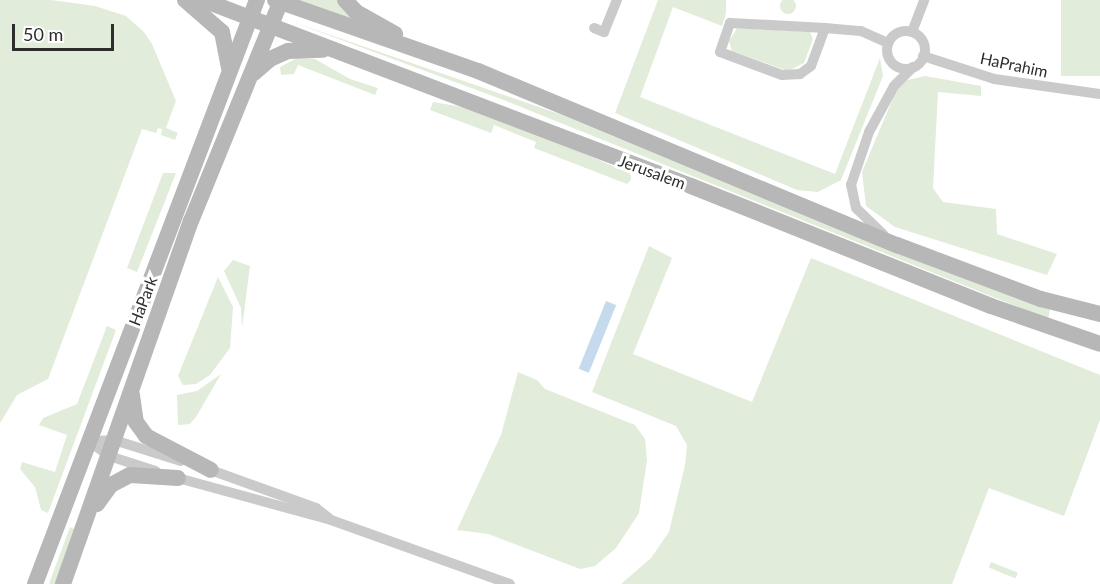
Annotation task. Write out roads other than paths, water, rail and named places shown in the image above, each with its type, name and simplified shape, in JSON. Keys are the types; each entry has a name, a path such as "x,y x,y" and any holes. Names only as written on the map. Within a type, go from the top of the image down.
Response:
{"main road":[{"path":"185,0 222,32 228,49 229,74"},
{"name":"Jerusalem","path":"203,0 691,186 991,306 1100,344"},
{"name":"HaPark","path":"35,584 257,0"},
{"path":"345,0 356,12 428,52"},
{"name":"HaPark","path":"63,584 191,221 271,26 279,1"},
{"name":"Jerusalem","path":"279,1 428,52 897,245 1041,299 1100,314"},
{"path":"249,78 270,59 288,51 331,50"},
{"path":"134,382 133,412 146,436 212,470"},
{"path":"88,517 120,478 130,475 178,478"}],"street":[{"path":"594,28 604,32 617,0"},
{"path":"912,32 924,0"},
{"path":"825,28 811,66 800,74 782,75 720,52 730,23 825,28 861,31 888,43"},
{"path":"897,245 856,208 851,185 869,132 894,86 913,67 923,56 922,40 912,32 896,33 888,43 888,56 894,65 913,67"},
{"name":"HaPrahim","path":"923,56 994,79 1100,94"},
{"path":"89,441 212,470 316,508 332,520"},
{"path":"89,441 111,448 178,478 332,520 510,584"}],"water":[{"path":"606,301 616,305 589,373 579,369"}]}
